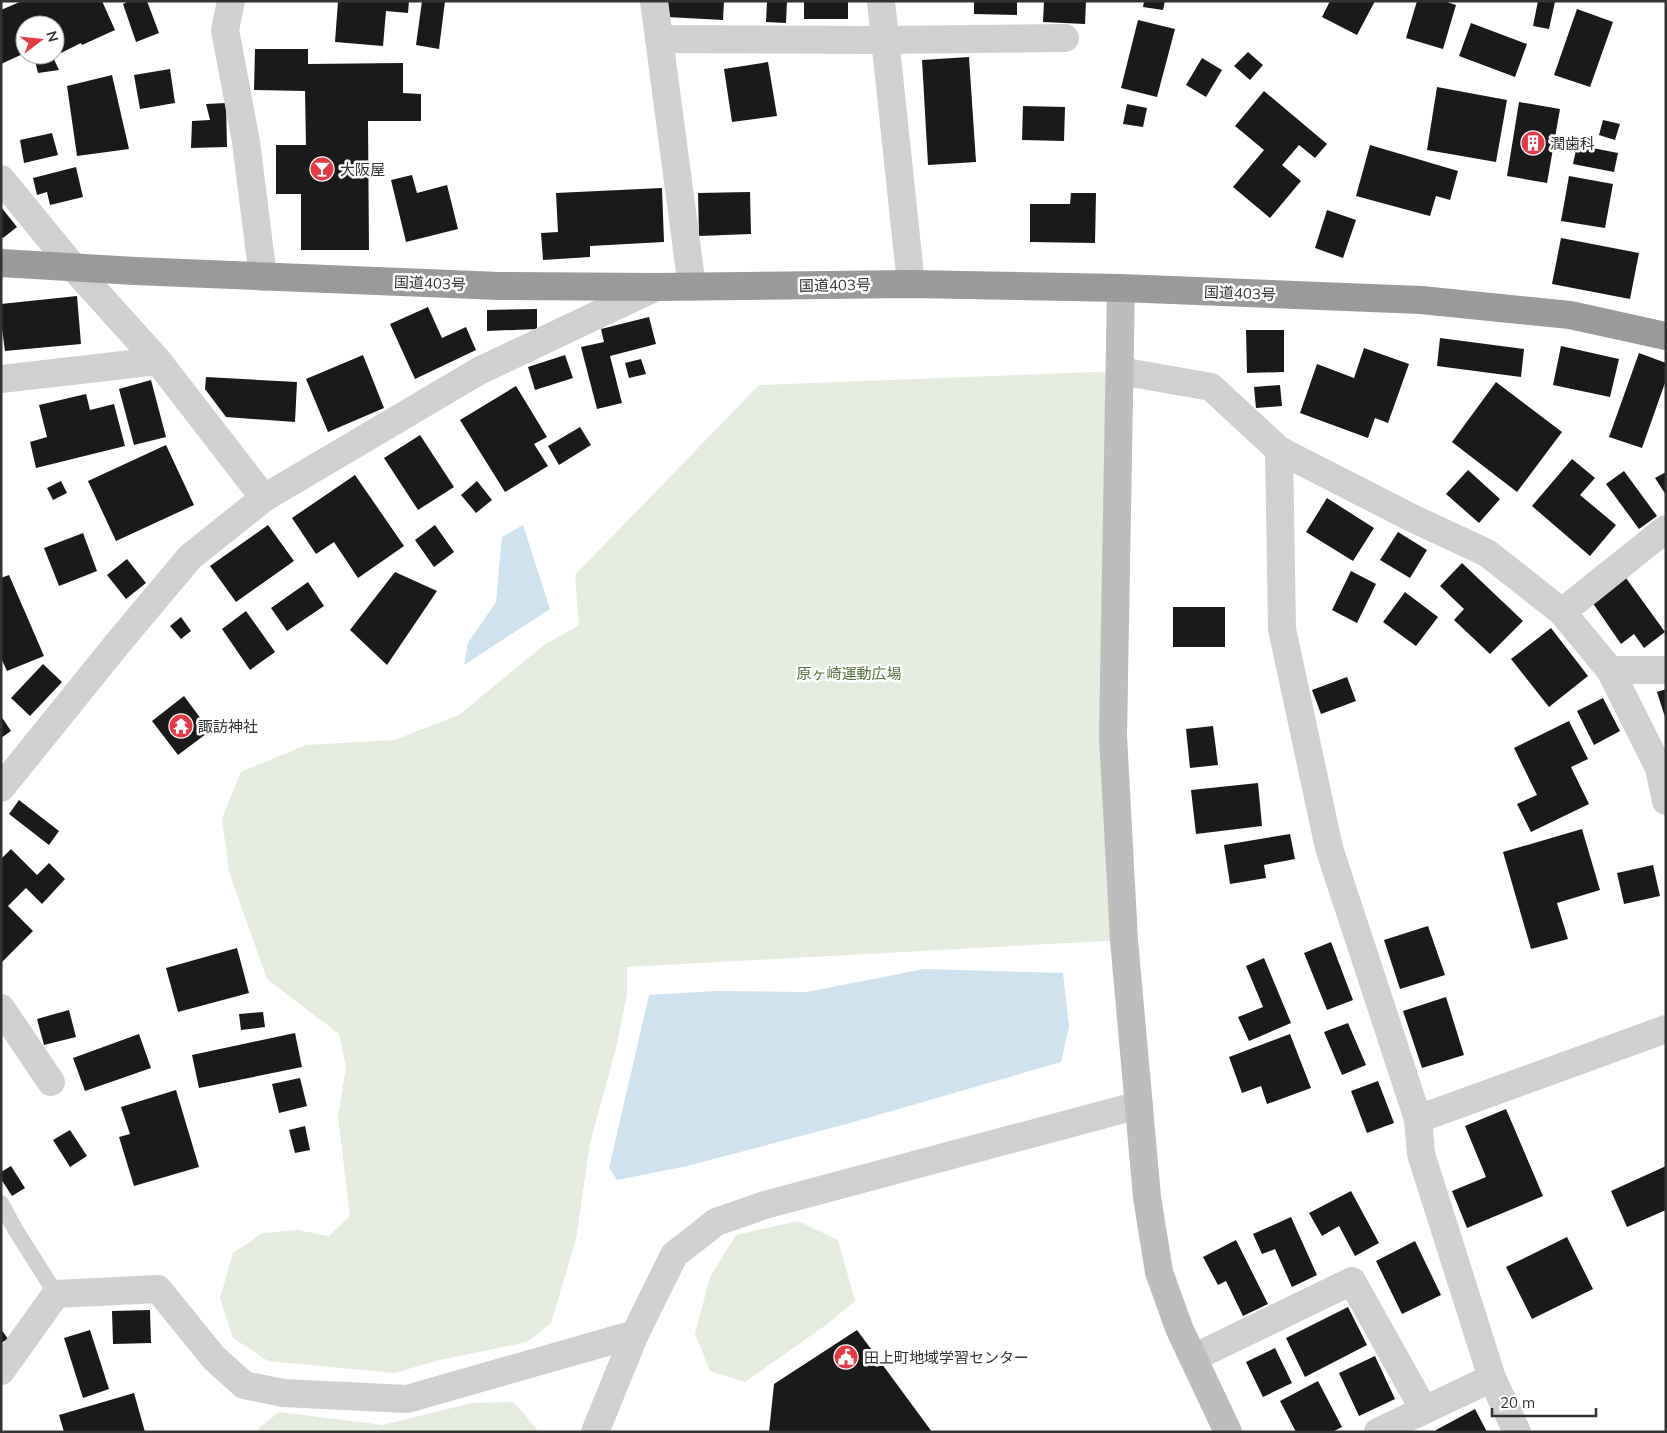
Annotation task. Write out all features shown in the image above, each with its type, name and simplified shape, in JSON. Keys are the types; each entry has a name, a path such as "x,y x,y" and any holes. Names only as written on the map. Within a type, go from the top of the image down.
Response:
{"highway":[{"name":"国道403号","path":"1,263 263,277 499,286 692,287 911,284 1121,288 1421,300 1570,315 1666,336"}],"street":[{"path":"231,1 224,30 246,142 263,277"},
{"path":"654,1 692,287"},
{"path":"881,1 911,284"},
{"path":"659,39 885,40 1065,38"},
{"path":"1,179 74,268 158,361 264,498"},
{"path":"1,788 118,642 190,557 264,498 479,371 656,287"},
{"path":"1121,288 1113,736 1124,940 1147,1198 1159,1272 1179,1328 1228,1432"},
{"path":"1,379 158,361"},
{"path":"1120,371 1211,387 1279,450 1412,518 1486,553 1562,612 1610,670 1659,768 1666,801"},
{"path":"1279,450 1282,629 1329,848 1418,1119 1421,1154 1492,1378 1517,1432"},
{"path":"1562,612 1666,530"},
{"path":"1610,670 1666,670"},
{"path":"1,1008 51,1082"},
{"path":"1418,1119 1666,1029"},
{"path":"595,1432 635,1334 674,1255 716,1222 765,1205 1139,1105"},
{"path":"1193,1358 1352,1281 1424,1410"},
{"path":"1,1371 56,1294 158,1289 214,1358 244,1385 283,1393 408,1400 635,1334"},
{"path":"1378,1432 1492,1378"}],"lane":[{"path":"1,1203 56,1294"}],"green space":[{"name":"原ヶ崎運動広場","path":"1120,371 1124,940 627,967 627,994 616,1048 590,1143 576,1239 551,1323 527,1342 435,1361 395,1373 268,1361 233,1338 220,1298 233,1253 263,1233 297,1230 329,1236 350,1216 338,1117 346,1067 339,1034 267,979 229,872 222,818 241,772 306,745 394,740 459,715 544,645 579,625 575,575 759,385"},
{"path":"798,1221 838,1240 855,1301 826,1325 745,1382 710,1371 695,1334 710,1277 736,1235"},
{"path":"514,1402 539,1432 259,1432 259,1428 279,1412 383,1425 472,1403"}],"water":[{"path":"523,525 550,609 464,665 468,643 496,602 502,537"},
{"path":"924,969 1063,973 1069,1026 1061,1062 850,1123 687,1166 617,1180 609,1168 649,995 716,991 807,992"}],"building":[{"path":"22,1 102,1 115,30 65,51 65,15 15,15 15,58 1,64 1,10"},
{"path":"129,1 147,1 159,33 136,42 123,4"},
{"path":"338,1 409,1 408,13 386,11 383,46 335,42"},
{"path":"422,1 445,1 439,49 416,45"},
{"path":"668,1 724,1 723,20 667,17"},
{"path":"767,1 787,1 786,23 766,22"},
{"path":"804,1 848,1 848,19 804,19"},
{"path":"974,1 1017,1 1017,15 974,14"},
{"path":"1044,1 1086,1 1085,24 1043,22"},
{"path":"1144,1 1165,1 1163,10 1143,7"},
{"path":"1330,1 1375,1 1357,35 1322,17"},
{"path":"1417,1 1444,1 1456,5 1443,49 1406,38"},
{"path":"1538,1 1555,2 1549,29 1533,26"},
{"path":"1577,9 1613,22 1590,87 1554,75"},
{"path":"1138,20 1175,29 1157,97 1121,88"},
{"path":"1471,23 1527,44 1515,77 1459,56"},
{"name":"大阪屋","path":"255,49 308,49 308,64 403,63 403,93 421,94 421,121 368,121 369,250 301,250 301,194 276,194 276,145 306,145 305,91 254,90"},
{"path":"1248,52 1263,65 1250,80 1234,66"},
{"path":"969,57 976,162 928,165 922,60"},
{"path":"1202,58 1222,70 1206,97 1186,85"},
{"path":"768,62 777,116 732,122 724,69"},
{"path":"36,65 57,65 59,70 38,73"},
{"path":"170,69 175,103 140,109 134,75"},
{"path":"112,75 129,149 77,156 67,86"},
{"path":"1437,87 1507,100 1496,162 1427,150"},
{"path":"1264,91 1327,144 1315,158 1299,145 1282,165 1301,181 1270,218 1233,187 1264,150 1235,126"},
{"name":"潤歯科","path":"1519,102 1560,109 1547,183 1507,176"},
{"path":"226,103 227,147 191,148 192,121 210,120 206,104"},
{"path":"1127,104 1147,108 1143,127 1123,124"},
{"path":"1023,106 1065,107 1064,141 1022,140"},
{"path":"1603,120 1620,124 1615,140 1599,135"},
{"path":"52,133 58,155 24,163 20,140"},
{"path":"1370,145 1458,171 1450,200 1436,196 1430,216 1356,196"},
{"path":"1577,145 1618,153 1614,172 1573,164"},
{"path":"76,167 83,197 50,205 47,192 37,195 33,178"},
{"path":"412,175 417,193 447,185 458,229 406,242 391,180"},
{"path":"1569,176 1613,184 1605,228 1561,221"},
{"path":"662,188 664,242 590,246 590,257 543,260 541,233 558,232 556,193"},
{"path":"750,192 751,234 699,236 698,193"},
{"path":"1071,193 1096,193 1095,243 1030,242 1030,204 1070,204"},
{"path":"1,207 17,227 3,238 1,236"},
{"path":"1327,210 1356,220 1343,258 1315,248"},
{"path":"1561,238 1639,253 1630,299 1552,284"},
{"path":"77,296 81,344 5,351 1,304"},
{"path":"428,307 442,338 466,327 476,350 415,379 390,324"},
{"path":"537,309 537,329 487,331 487,310"},
{"path":"649,317 656,344 610,356 622,403 597,409 581,347 604,342 601,329"},
{"path":"1246,330 1284,330 1284,372 1247,373"},
{"path":"1440,338 1524,349 1521,377 1437,366"},
{"path":"1561,346 1619,359 1610,397 1553,385"},
{"path":"1364,348 1409,364 1388,423 1375,418 1368,438 1300,413 1317,364 1354,378"},
{"path":"1639,353 1666,363 1666,380 1642,448 1609,437"},
{"path":"363,355 384,408 328,432 306,379"},
{"path":"565,355 573,378 535,390 528,367"},
{"path":"641,359 646,374 629,378 625,363"},
{"path":"206,377 297,382 295,422 226,417 205,389"},
{"path":"151,380 166,437 134,445 119,389"},
{"path":"1496,382 1562,432 1517,492 1452,442"},
{"path":"1280,385 1282,406 1256,408 1254,387"},
{"path":"516,386 547,437 534,444 548,466 505,492 460,420"},
{"path":"86,394 90,410 114,404 125,446 36,468 30,442 47,437 39,405"},
{"path":"580,427 591,445 559,465 548,446"},
{"path":"420,435 454,487 418,510 384,458"},
{"path":"166,445 194,505 116,541 88,481"},
{"path":"1572,459 1595,478 1580,495 1616,525 1590,556 1532,506"},
{"path":"1468,470 1500,499 1479,523 1446,494"},
{"path":"1624,471 1657,516 1639,529 1606,484"},
{"path":"1666,472 1666,495 1655,478"},
{"path":"355,475 404,546 358,578 334,542 316,554 292,518"},
{"path":"61,481 67,493 53,500 47,488"},
{"path":"477,481 492,500 476,513 461,495"},
{"path":"1327,498 1374,528 1353,561 1306,532"},
{"path":"268,525 294,561 236,602 210,566"},
{"path":"435,525 454,552 434,567 415,540"},
{"path":"1398,532 1427,550 1410,578 1380,560"},
{"path":"83,533 97,571 59,586 44,548"},
{"path":"127,559 146,583 126,599 107,575"},
{"path":"1462,563 1523,621 1490,654 1454,620 1464,609 1440,586"},
{"path":"1351,571 1376,584 1357,623 1332,610"},
{"path":"395,572 437,591 387,665 350,630"},
{"path":"9,575 44,656 7,671 1,658 1,578"},
{"path":"1626,578 1665,632 1644,648 1634,634 1621,644 1592,602"},
{"path":"308,582 324,606 287,631 271,608"},
{"path":"1405,592 1438,617 1416,646 1383,622"},
{"path":"1173,607 1225,607 1225,647 1173,647"},
{"path":"246,611 275,652 250,670 222,629"},
{"path":"181,617 191,631 181,639 170,626"},
{"path":"1551,628 1588,676 1549,707 1511,659"},
{"path":"43,664 62,682 30,716 11,698"},
{"path":"1347,677 1356,701 1321,714 1312,690"},
{"path":"1666,689 1666,717 1665,717 1657,692"},
{"name":"諏訪神社","path":"184,696 210,731 178,755 152,721"},
{"path":"1603,698 1620,731 1594,745 1577,711"},
{"path":"1,716 11,731 1,738"},
{"path":"1569,721 1588,759 1571,767 1589,804 1531,832 1517,804 1537,795 1514,748"},
{"path":"1213,726 1218,765 1190,768 1186,729"},
{"path":"1258,783 1262,826 1196,834 1191,790"},
{"path":"19,800 59,831 49,845 9,814"},
{"path":"1582,829 1600,890 1557,903 1568,939 1531,949 1503,852"},
{"path":"1290,834 1295,859 1264,865 1266,878 1230,884 1224,845"},
{"path":"11,849 37,875 49,863 65,879 42,904 26,888 8,906 33,931 2,962 1,859"},
{"path":"1653,865 1660,896 1624,904 1617,873"},
{"path":"1428,926 1445,975 1400,989 1384,940"},
{"path":"1331,942 1353,1000 1327,1010 1304,953"},
{"path":"237,948 249,993 178,1012 166,968"},
{"path":"1264,958 1291,1023 1249,1041 1238,1017 1263,1007 1246,966"},
{"path":"1446,997 1464,1055 1422,1068 1403,1011"},
{"path":"69,1010 76,1037 44,1045 37,1019"},
{"path":"263,1012 265,1027 241,1030 239,1014"},
{"path":"1348,1023 1366,1065 1342,1075 1324,1032"},
{"path":"295,1033 302,1067 199,1088 192,1055"},
{"path":"139,1034 151,1068 85,1091 73,1058"},
{"path":"1290,1034 1311,1088 1267,1104 1261,1086 1242,1093 1229,1057"},
{"path":"300,1078 307,1106 279,1113 272,1084"},
{"path":"1378,1081 1394,1123 1367,1133 1351,1091"},
{"path":"176,1090 199,1167 134,1186 119,1137 130,1134 121,1107"},
{"path":"1506,1109 1543,1196 1467,1228 1452,1191 1486,1177 1465,1126"},
{"path":"305,1126 310,1150 295,1153 289,1130"},
{"path":"70,1130 87,1156 70,1167 53,1140"},
{"path":"11,1166 25,1188 12,1196 1,1179 1,1172"},
{"path":"1666,1166 1666,1210 1627,1227 1611,1191"},
{"path":"1351,1191 1379,1243 1355,1256 1339,1226 1322,1236 1309,1213"},
{"path":"1291,1217 1317,1275 1292,1287 1275,1249 1262,1254 1253,1234"},
{"path":"1567,1237 1593,1289 1532,1319 1506,1267"},
{"path":"1236,1240 1268,1304 1243,1316 1226,1281 1218,1285 1203,1257"},
{"path":"1415,1241 1441,1295 1402,1314 1376,1261"},
{"path":"1348,1307 1367,1345 1305,1377 1286,1338"},
{"path":"150,1310 151,1343 113,1344 112,1311"},
{"path":"1,1329 8,1339 1,1343"},
{"path":"90,1330 109,1389 83,1398 64,1338"},
{"name":"田上町地域学習センター","path":"857,1330 932,1432 769,1432 774,1384"},
{"path":"1275,1348 1292,1383 1263,1397 1246,1362"},
{"path":"1375,1356 1395,1399 1359,1416 1339,1373"},
{"path":"1318,1381 1342,1427 1332,1432 1296,1432 1280,1401"},
{"path":"134,1393 145,1432 64,1432 59,1415"},
{"path":"1475,1409 1487,1432 1436,1432 1436,1430"}],"place":[{"name":"潤歯科","path":"1533,143"},
{"name":"大阪屋","path":"322,169"},
{"name":"諏訪神社","path":"181,726"},
{"name":"田上町地域学習センター","path":"846,1357"}]}
